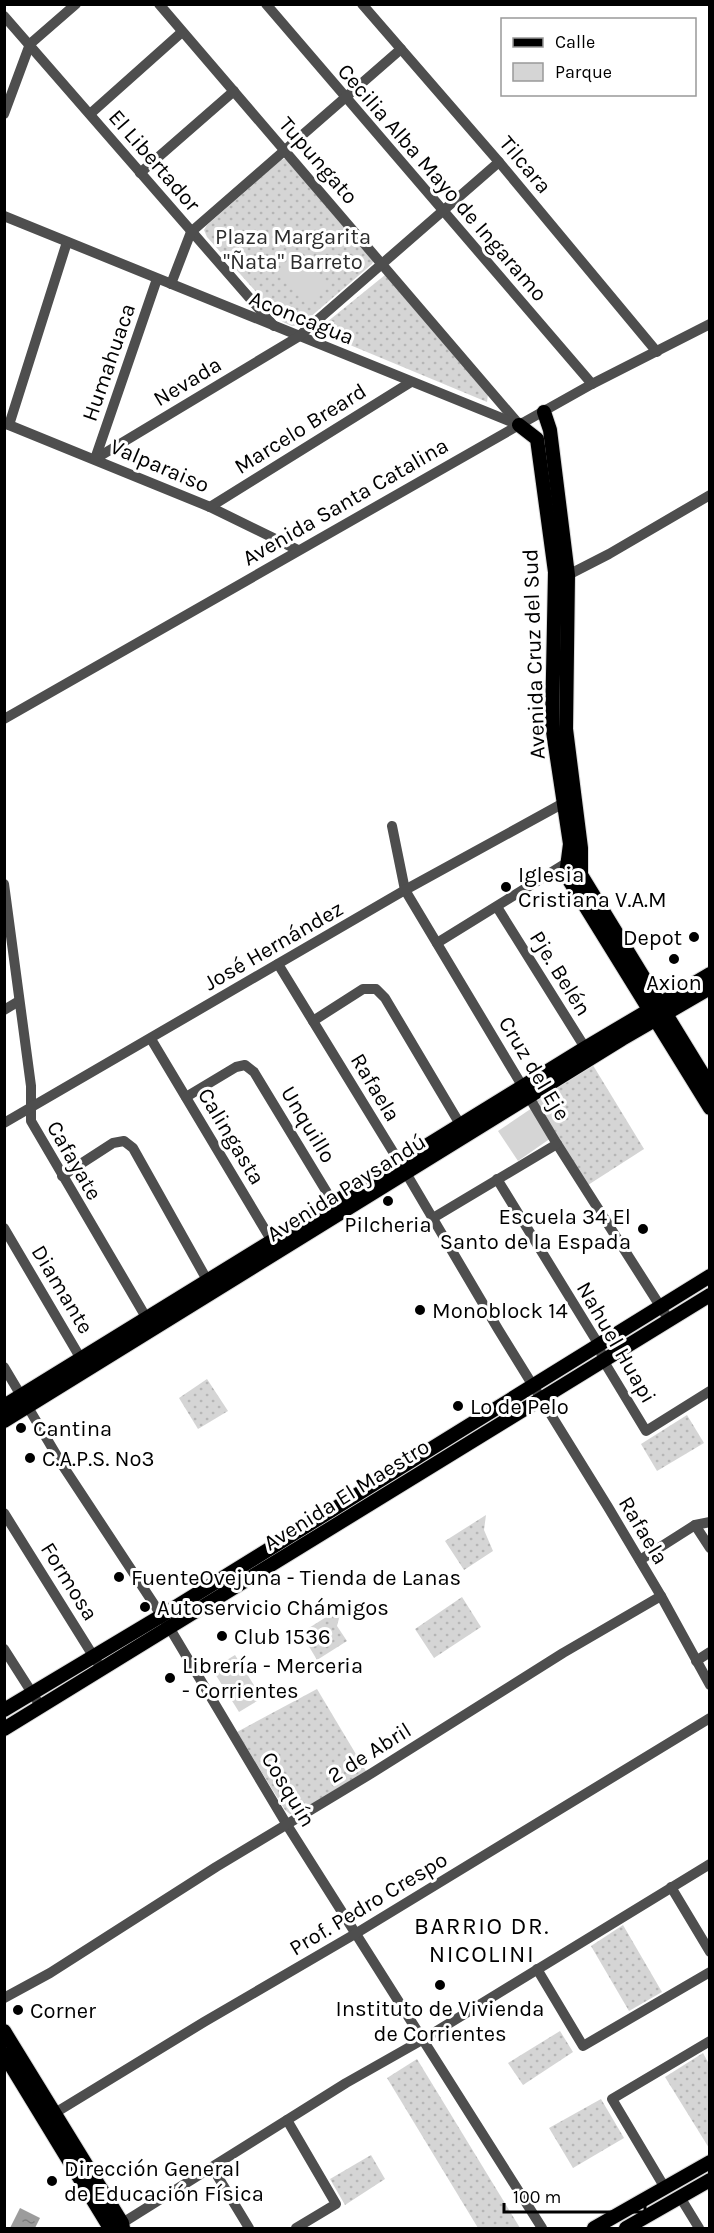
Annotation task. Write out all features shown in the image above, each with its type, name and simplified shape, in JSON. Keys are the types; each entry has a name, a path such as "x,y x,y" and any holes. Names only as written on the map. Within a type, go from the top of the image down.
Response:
{"main road":[{"name":"Avenida Cruz del Sud","path":"544,412 550,430 568,575 566,729 570,844 566,875 658,1013"},
{"name":"Avenida Cruz del Sud","path":"519,424 537,439 555,572 552,725 581,848 581,875 658,1013"},
{"name":"Avenida Paysandú","path":"658,1013 710,974"},
{"name":"Avenida Paysandú","path":"4,1421 25,1401 588,1053 658,1013 710,988"},
{"path":"658,1013 710,1086"},
{"path":"658,1013 710,1108"},
{"name":"Avenida El Maestro","path":"4,1710 93,1657 165,1621 537,1392 599,1345 710,1276"},
{"name":"Avenida El Maestro","path":"537,1392 603,1360 710,1294"},
{"name":"Avenida Paysandú","path":"4,1406 25,1401"},
{"name":"Avenida El Maestro","path":"4,1729 102,1670 165,1621"},
{"path":"4,2031 50,2116 117,2227"},
{"path":"4,2054 50,2116"},
{"path":"594,2229 710,2162"},
{"path":"626,2229 710,2180"}],"street":[{"path":"4,114 30,44 76,4"},
{"name":"Tupungato","path":"159,4 519,424"},
{"name":"Cecilia Alba Mayo de Ingaramo","path":"266,4 442,212 592,384"},
{"name":"Tilcara","path":"362,4 499,162 657,352"},
{"name":"El Libertador","path":"4,16 276,328"},
{"path":"90,114 182,32"},
{"path":"171,284 191,232 401,49"},
{"path":"140,174 234,91"},
{"name":"Nevada","path":"95,459 298,337 499,162"},
{"name":"Aconcagua","path":"4,216 298,337 519,424"},
{"path":"7,424 67,242"},
{"name":"Humahuaca","path":"95,459 157,279"},
{"name":"Avenida Santa Catalina","path":"4,719 519,424 710,324"},
{"name":"Marcelo Breard","path":"210,507 411,382"},
{"name":"Valparaiso","path":"7,424 210,507 298,550"},
{"path":"568,575 609,554 710,495"},
{"name":"José Hernández","path":"4,1123 405,890 569,800"},
{"name":"Cruz del Eje","path":"392,826 405,890 557,1144 669,1320"},
{"path":"437,943 568,862"},
{"name":"Cafayate","path":"4,884 6,914 31,1086 31,1121 150,1324"},
{"name":"Pje. Belén","path":"497,907 588,1053"},
{"name":"Rafaela","path":"278,964 640,1560 710,1684"},
{"path":"313,1021 363,989 376,988 385,998 464,1131"},
{"path":"4,1010 19,1001"},
{"name":"Calingasta","path":"151,1039 276,1247"},
{"name":"Unquillo","path":"186,1097 236,1067 245,1065 254,1072 337,1208"},
{"path":"62,1176 113,1143 124,1141 133,1148 211,1287"},
{"path":"433,1218 557,1144"},
{"name":"Nahuel Huapi","path":"497,1179 599,1345 603,1360 646,1431 710,1391"},
{"name":"Diamante","path":"4,1228 84,1364"},
{"name":"Cosquín","path":"4,1367 63,1466 165,1621 355,1934 542,2229"},
{"name":"Formosa","path":"4,1513 102,1670"},
{"path":"640,1560 695,1524 710,1522"},
{"path":"695,1524 710,1548"},
{"name":"2 de Abril","path":"4,1998 50,1973 190,1883 563,1653 661,1596"},
{"path":"4,1649 41,1707"},
{"path":"696,1660 710,1652"},
{"name":"Prof. Pedro Crespo","path":"50,2116 710,1718"},
{"path":"117,2227 287,2120 710,1864"},
{"path":"671,1887 710,1952"},
{"path":"537,1970 583,2046 710,1972"},
{"path":"665,2188 612,2099 710,2041"},
{"path":"287,2120 336,2204 296,2229"},
{"path":"212,2167 249,2229"},
{"path":"680,2197 699,2229"}],"green space":[{"name":"Plaza Margarita \"Ñata\" Barreto","path":"287,158 374,260 301,325 292,326 283,322 207,237 204,230 281,160"},
{"path":"297,253 327,287 307,305 277,272"},
{"name":"Plaza Margarita \"Ñata\" Barreto","path":"385,275 488,394 487,402 326,335 327,322"},
{"path":"591,1062 644,1149 588,1185 533,1100"},
{"path":"532,1108 551,1138 518,1161 498,1131"},
{"path":"207,1379 228,1411 198,1429 179,1398"},
{"path":"687,1415 704,1443 657,1471 641,1444"},
{"path":"486,1515 484,1530 493,1551 464,1570 445,1541"},
{"path":"462,1597 481,1627 434,1658 415,1629"},
{"path":"342,1607 337,1626 347,1641 317,1660 301,1633"},
{"path":"235,1655 262,1698 239,1712 212,1669"},
{"path":"317,1689 366,1771 297,1813 290,1814 285,1810 237,1732"},
{"path":"623,1925 662,1992 629,2011 591,1946"},
{"path":"560,2031 573,2052 523,2085 508,2063"},
{"path":"703,2053 709,2064 709,2148 665,2077"},
{"path":"417,2059 520,2228 478,2228 387,2078"},
{"path":"601,2099 624,2138 573,2168 549,2128"},
{"path":"371,2155 385,2179 345,2205 330,2179"}],"water":[{"path":"20,2208 40,2218 35,2228 10,2228"}],"place":[{"name":"Iglesia Cristiana V.A.M","path":"506,887"},
{"name":"Depot","path":"694,937"},
{"name":"Axion","path":"674,959"},
{"name":"Pilcheria","path":"388,1201"},
{"name":"Escuela 34 El Santo de la Espada","path":"643,1229"},
{"name":"Monoblock 14","path":"420,1310"},
{"name":"Lo de Pelo","path":"458,1406"},
{"name":"Cantina","path":"21,1428"},
{"name":"C.A.P.S. Nº3","path":"30,1458"},
{"name":"FuenteOvejuna - Tienda de Lanas","path":"119,1577"},
{"name":"Autoservicio Chámigos","path":"145,1607"},
{"name":"Club 1536","path":"222,1636"},
{"name":"Librería - Merceria - Corrientes","path":"170,1678"},
{"name":"Instituto de Vivienda de Corrientes","path":"440,1985"},
{"name":"Corner","path":"18,2010"},
{"name":"Dirección General de Educación Física","path":"52,2181"}],"district":[{"name":"BARRIO DR. NICOLINI","path":"482,1940"}]}
